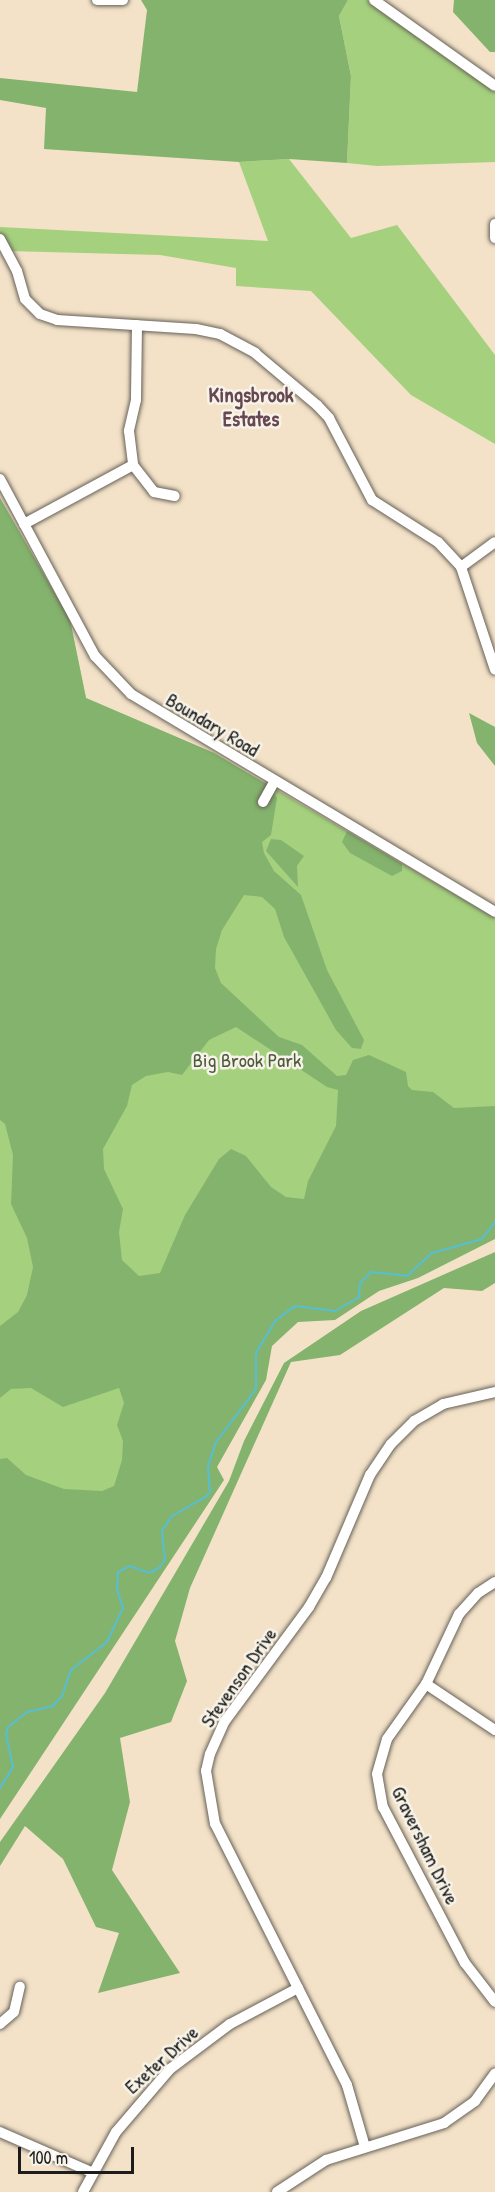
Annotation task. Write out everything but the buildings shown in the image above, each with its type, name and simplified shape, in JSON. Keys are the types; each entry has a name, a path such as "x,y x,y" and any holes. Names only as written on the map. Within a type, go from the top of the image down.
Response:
{"street":[{"path":"97,0 123,0"},
{"path":"374,0 495,86"},
{"path":"495,224 495,238"},
{"path":"0,238 17,271 25,299 40,314 57,320 208,331 233,339 255,353 329,418 372,500 438,542 461,567 495,670"},
{"path":"137,325 136,400 129,440 133,465 154,492 175,496"},
{"path":"24,524 133,465"},
{"name":"Boundary Road","path":"0,479 81,631 115,680 141,702 495,912"},
{"path":"461,567 495,542"},
{"path":"263,802 274,782"},
{"name":"Stevenson Drive","path":"364,2147 347,2085 215,1824 207,1789 210,1754 225,1721 309,1607 340,1548 370,1475 391,1444 414,1421 443,1404 495,1392"},
{"name":"Graversham Drive","path":"495,1582 465,1606 426,1684 382,1752 377,1773 380,1795 465,1963 495,2001"},
{"path":"426,1684 495,1730"},
{"path":"0,2024 14,2012 20,1987"},
{"name":"Exeter Drive","path":"82,2192 91,2172 132,2110 170,2069 230,2024 298,1988"},
{"path":"277,2192 326,2160 444,2123 475,2101 495,2073"},
{"path":"0,2132 91,2172"}],"green space":[{"path":"141,0 348,0 339,16 351,76 347,163 289,159 239,162 44,149 46,108 0,100 0,78 137,92 147,10"},
{"path":"348,0 375,0 495,87 495,162 377,166 347,163 351,76 339,16"},
{"path":"454,0 495,0 495,52 490,52 453,12"},
{"path":"289,159 351,238 397,225 495,355 495,444 411,395 311,291 236,286 236,268 160,255 8,251 0,237 0,227 268,241 239,162"},
{"name":"Big Brook Park","path":"0,498 70,620 86,698 214,753 495,918 495,1222 295,1306 0,1788"},
{"name":"Big Brook Park","path":"0,498 70,620 86,698 214,753 268,785 277,798 271,835 262,842 264,853 274,871 301,895 327,970 364,1040 361,1049 352,1048 336,1030 284,937 275,909 262,897 244,895 222,930 216,949 215,968 221,983 279,1037 302,1045 337,1076 346,1075 353,1060 369,1055 406,1072 408,1086 412,1090 433,1092 454,1108 495,1106 495,1239 418,1278 379,1291 335,1320 298,1322 272,1346 266,1380 217,1467 224,1480 0,1819 0,1459 7,1458 26,1475 64,1489 102,1491 114,1486 122,1460 123,1441 117,1425 124,1403 119,1388 63,1407 31,1388 11,1389 0,1398 0,1326 18,1312 27,1295 33,1267 27,1238 11,1204 13,1155 5,1124 0,1120","holes":["236,1027 327,1087 338,1090 336,1126 308,1181 304,1199 286,1197 271,1187 246,1156 231,1149 219,1159 185,1215 160,1273 139,1276 122,1260 119,1232 123,1209 104,1169 103,1149 127,1106 132,1085 146,1076 168,1072 182,1075 209,1040"]},
{"path":"469,713 495,727 495,766 477,743"},
{"path":"347,831 402,864 402,871 392,876 350,853 342,842"},
{"path":"271,839 281,840 304,856 297,866 298,887 266,851"},
{"path":"495,1252 495,1283 482,1291 444,1288 340,1355 291,1362 190,1588 175,1641 187,1681 171,1722 120,1738 130,1802 112,1870 180,1973 98,1993 119,1933 96,1927 63,1859 25,1826 0,1866 0,1842 105,1693 229,1481 244,1441 284,1363 361,1311"}],"waterway":[{"path":"0,1788 13,1767 6,1734 8,1727 27,1712 53,1706 62,1696 71,1670 107,1642 123,1608 117,1590 118,1572 130,1566 149,1573 159,1568 165,1560 162,1530 172,1516 207,1496 210,1491 208,1466 216,1442 256,1389 256,1353 276,1320 295,1306 335,1311 359,1297 360,1283 371,1272 407,1276 432,1253 482,1239 495,1222"}],"district":[{"name":"Kingsbrook Estates","path":"251,407"}]}
